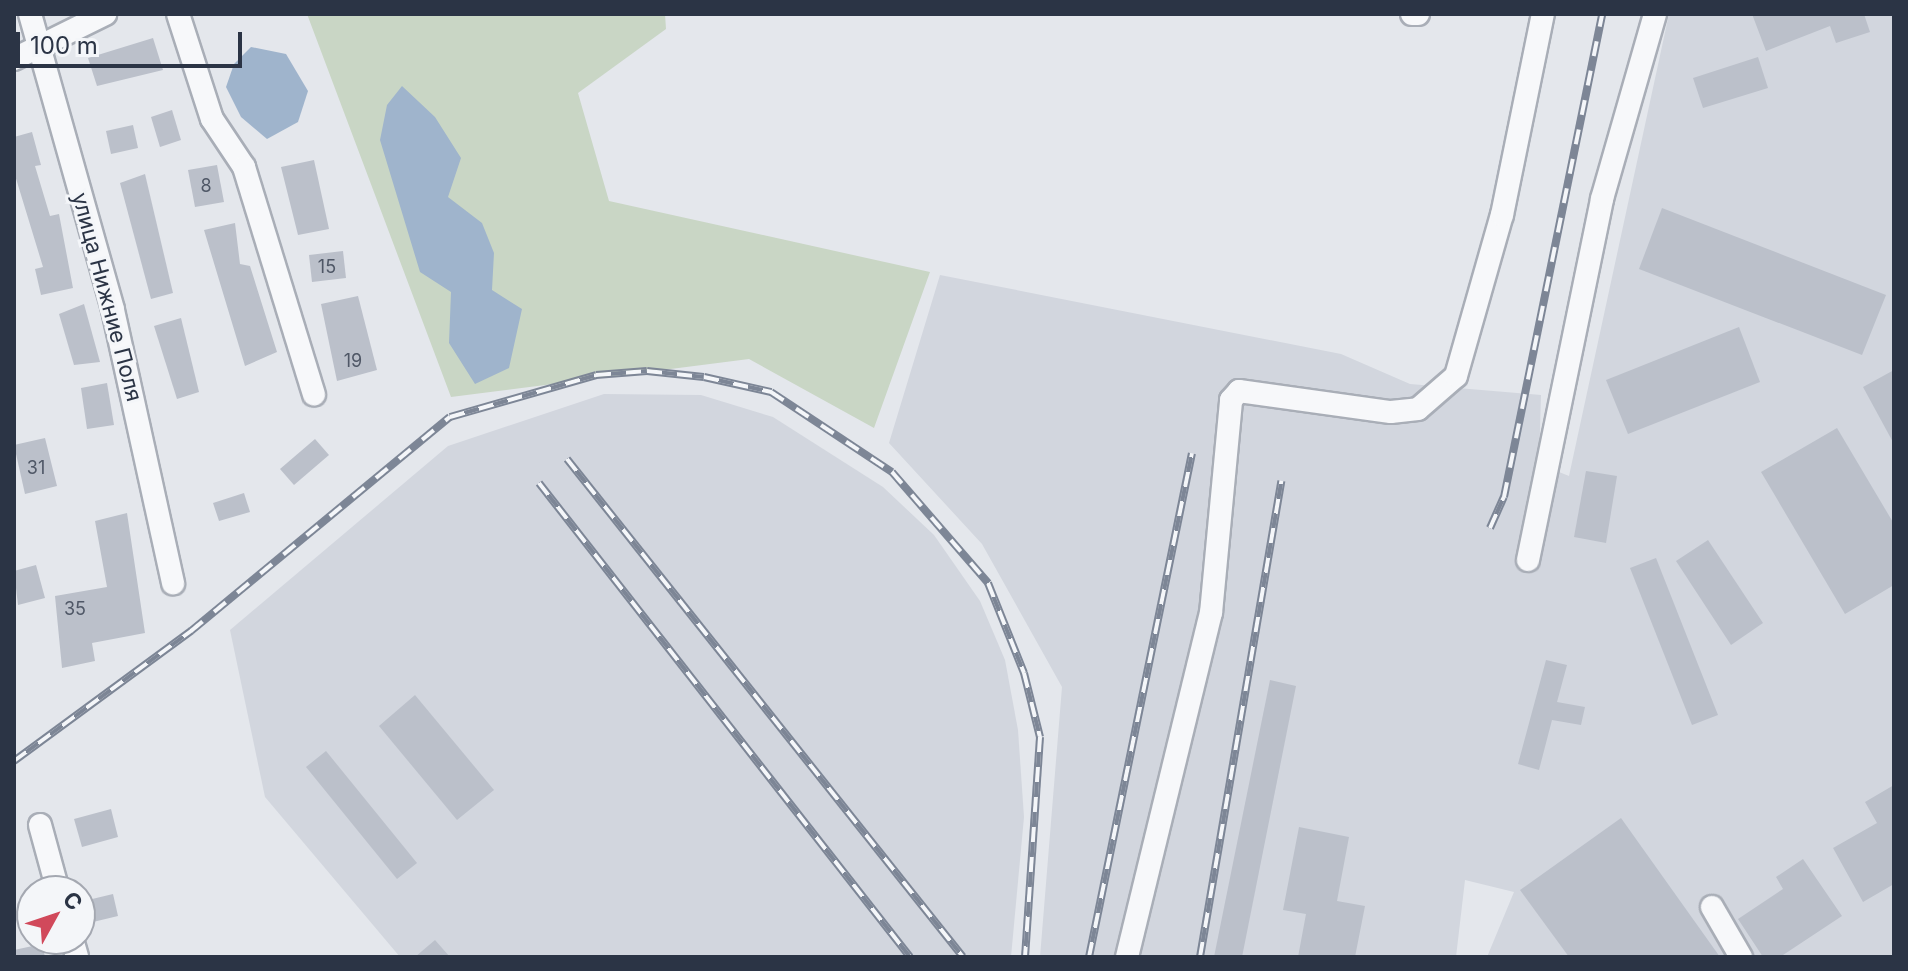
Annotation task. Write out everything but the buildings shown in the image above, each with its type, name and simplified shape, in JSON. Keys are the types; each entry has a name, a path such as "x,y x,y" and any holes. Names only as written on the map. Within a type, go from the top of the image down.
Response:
{"street":[{"name":"улица Нижние Поля","path":"30,14 113,310 173,584"},
{"path":"14,59 105,14"},
{"path":"178,14 212,119 244,167 314,394"},
{"path":"1127,957 1211,613 1231,400 1239,391 1405,410 1440,396 1456,376 1502,215 1543,14"},
{"path":"1528,560 1602,199 1655,14"},
{"path":"40,825 54,875"},
{"path":"1712,907 1741,957"}],"shaded area":[{"path":"1669,14 1894,14 1894,957 1487,957 1514,892 1465,880 1456,957 1040,957 1062,687 982,544 889,443 940,275 1341,354 1410,384 1541,395 1539,464 1569,476"},
{"path":"604,394 701,395 773,417 883,487 934,535 980,601 1005,660 1018,730 1024,817 1011,957 400,957 265,797 230,630 448,446"}],"green space":[{"path":"307,14 665,14 666,29 578,93 609,201 930,272 874,428 749,359 451,397"}],"water":[{"path":"251,47 286,54 308,91 298,122 267,139 241,117 226,87 234,64"},
{"path":"402,86 435,117 461,158 448,197 482,223 494,253 492,290 522,309 509,368 475,384 449,343 451,292 420,272 380,140 387,105"}],"railway":[{"path":"1490,528 1504,497 1602,14"},
{"path":"14,761 191,631 450,417 596,375 647,371 704,377 771,392 892,472 988,583 1024,673 1040,737 1025,957"},
{"path":"1089,957 1192,453"},
{"path":"567,459 963,957"},
{"path":"1200,957 1281,481"},
{"path":"539,483 910,957"}]}
